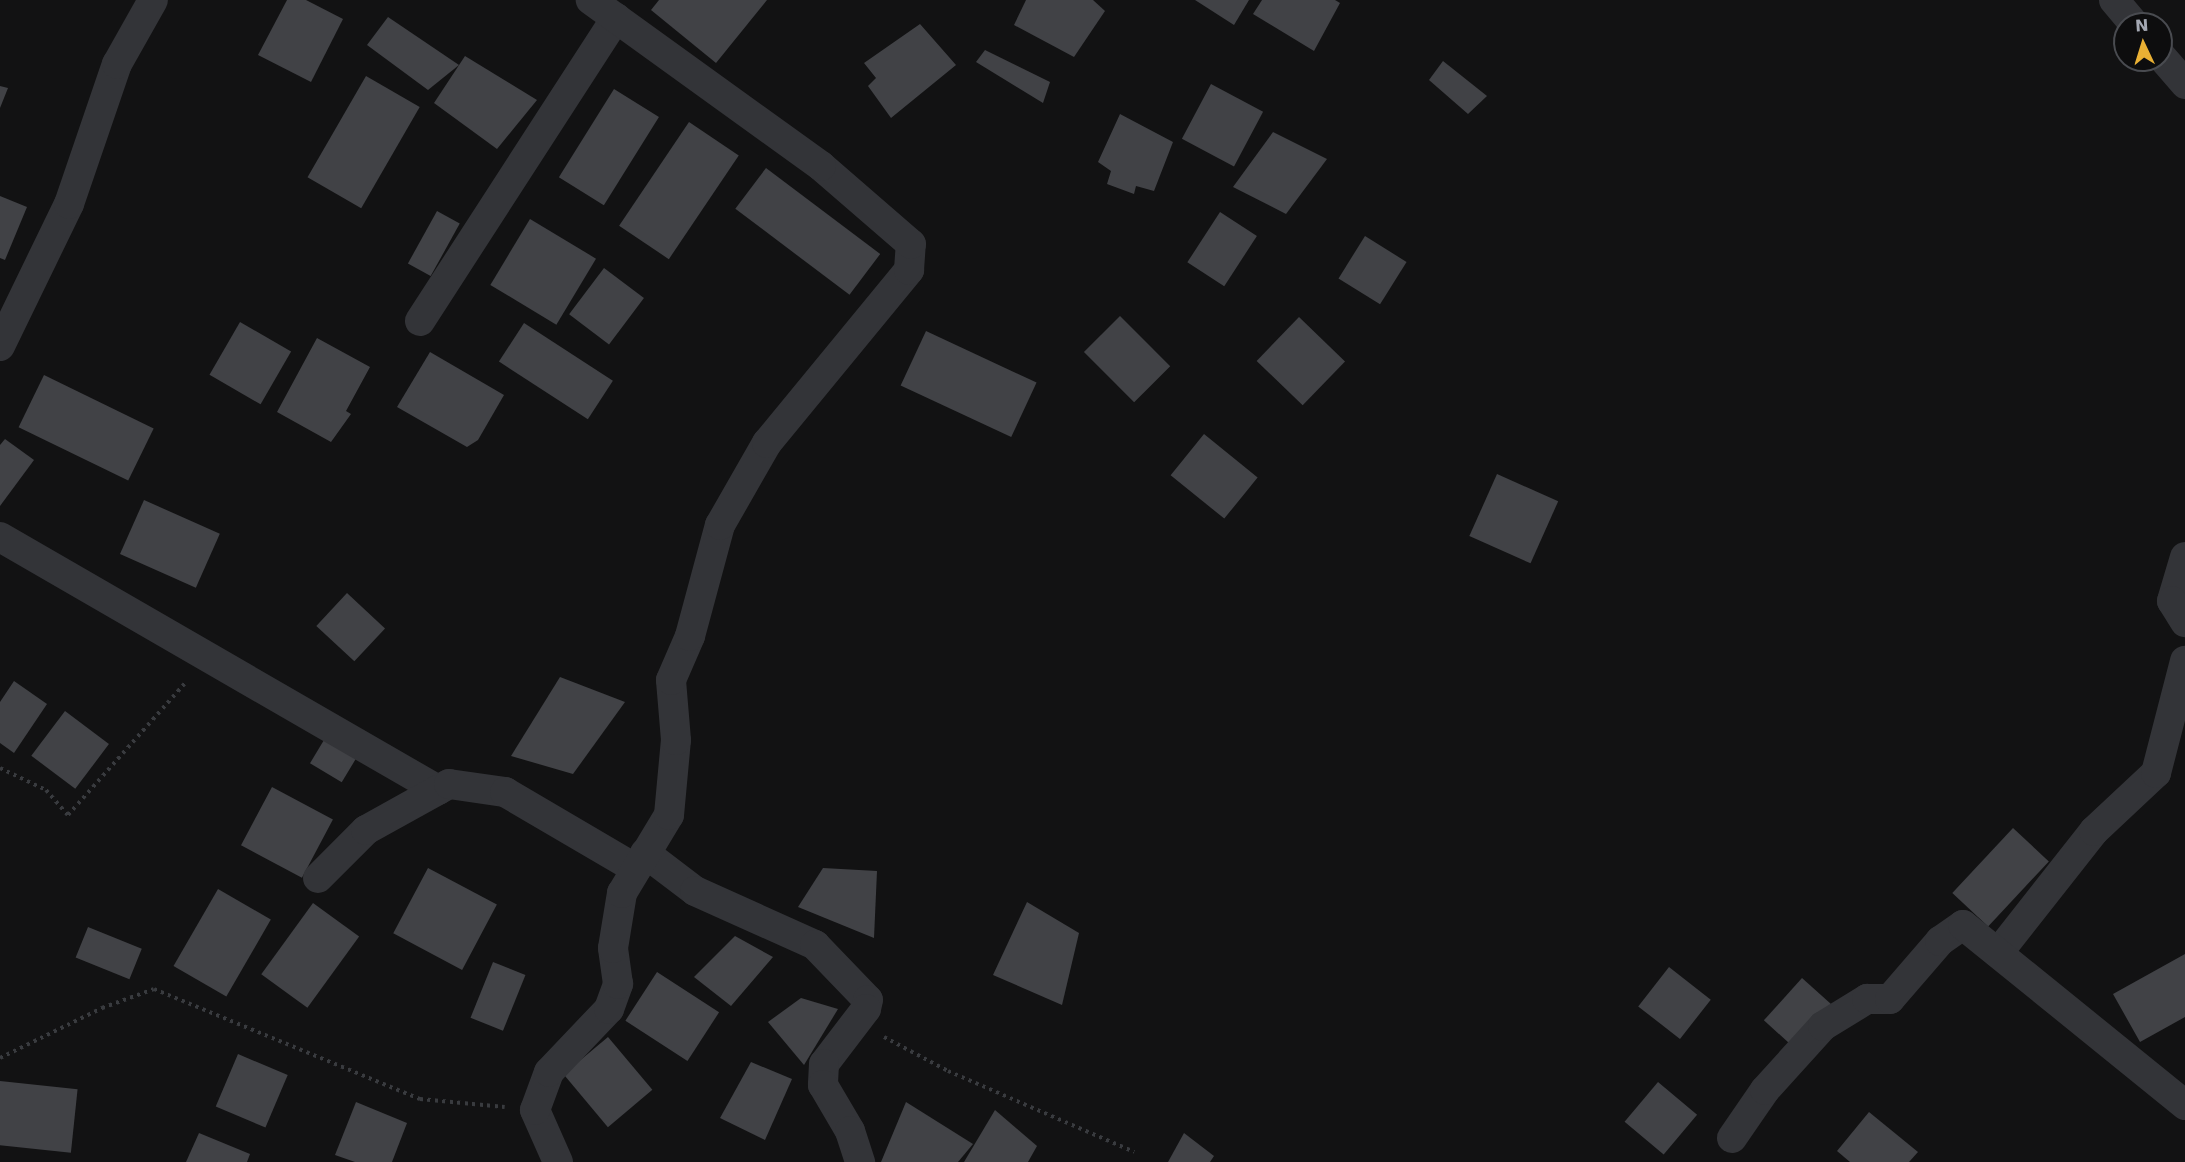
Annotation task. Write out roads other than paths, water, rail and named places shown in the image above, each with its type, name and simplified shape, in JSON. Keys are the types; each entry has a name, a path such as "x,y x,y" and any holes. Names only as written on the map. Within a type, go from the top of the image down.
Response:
{"street":[{"path":"0,346 69,204 117,64 153,0"},
{"path":"558,1162 535,1110 549,1072 609,1009 618,984 613,948 622,893 669,815 676,740 671,680 690,636 720,525 767,443 909,270 911,244 821,166 591,0"},
{"path":"2114,0 2124,12"},
{"path":"420,321 616,18"},
{"path":"2173,70 2185,84"},
{"path":"0,537 438,790"},
{"path":"2185,557 2172,601 2185,622"},
{"path":"1998,953 2094,831 2156,773 2185,661"},
{"path":"318,878 366,830 449,784 505,792 695,891 815,945 868,1000 860,1018 824,1064 823,1085 850,1131 860,1162"},
{"path":"1732,1137 1765,1090 1823,1026 1867,999 1890,999 1940,941 1963,925 2185,1105"}]}
